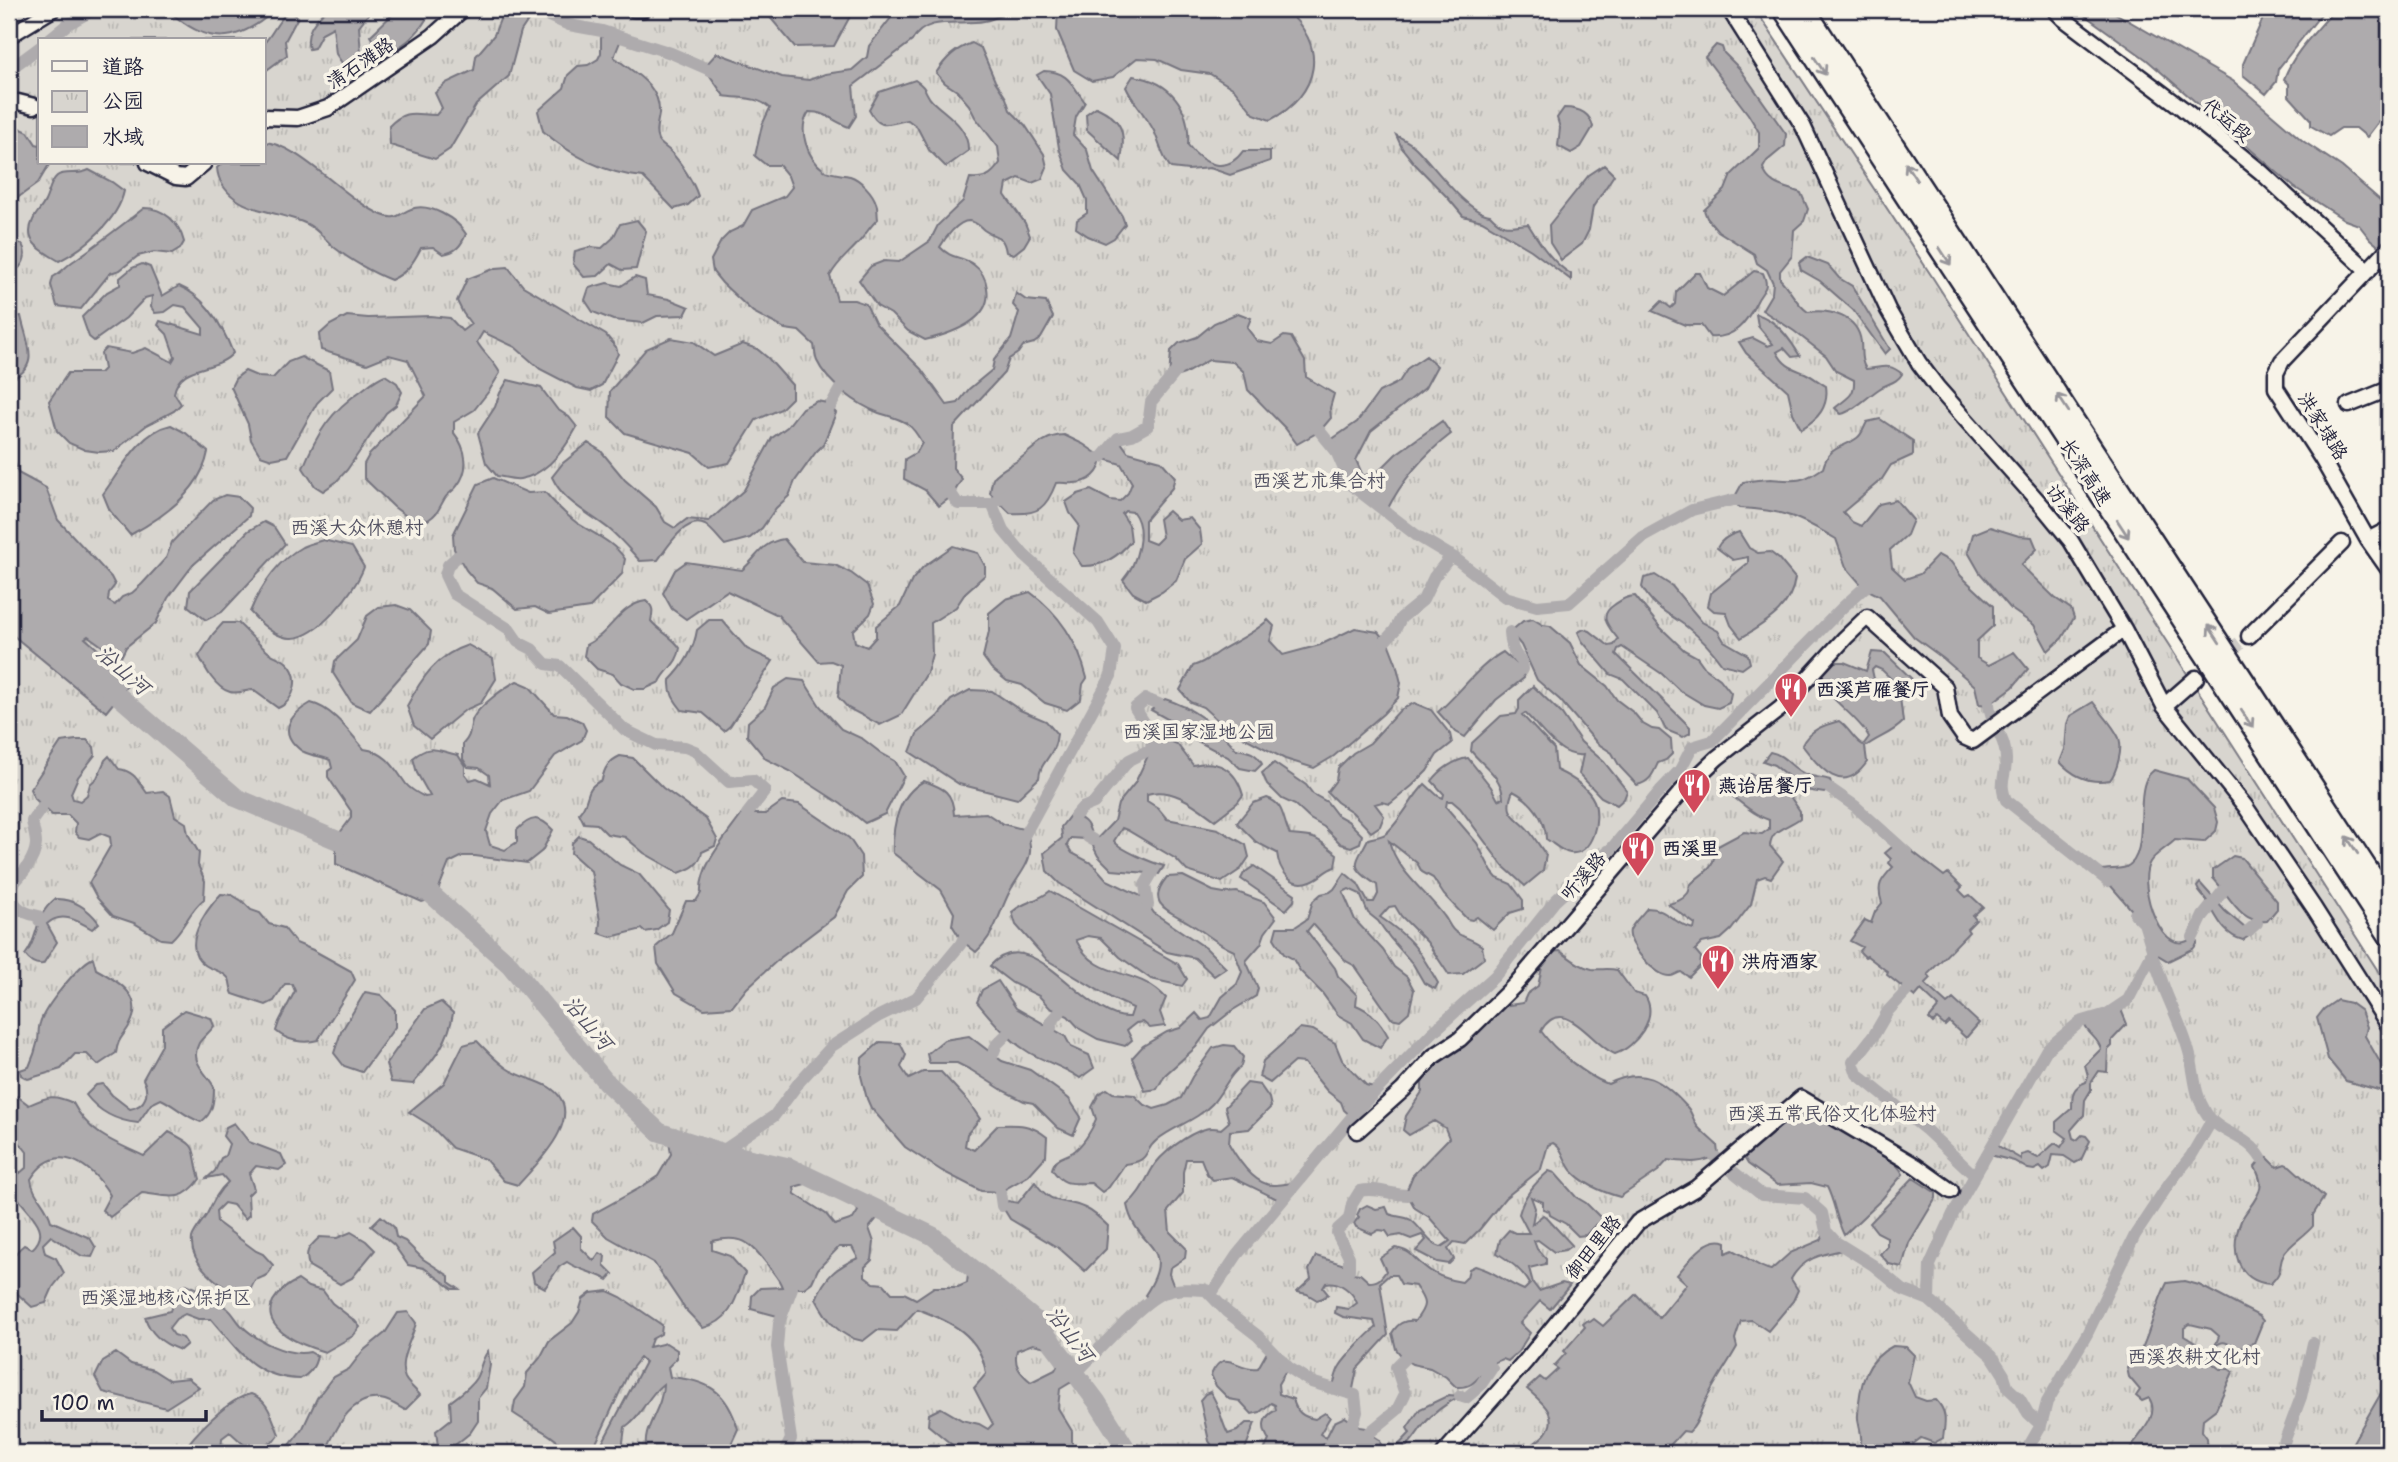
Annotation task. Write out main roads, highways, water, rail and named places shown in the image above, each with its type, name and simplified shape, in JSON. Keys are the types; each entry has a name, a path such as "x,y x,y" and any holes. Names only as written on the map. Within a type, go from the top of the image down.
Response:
{"highway":[{"name":"长深高速","path":"1783,9 2389,936"},
{"name":"长深高速","path":"1805,9 2389,902"}],"water":[{"path":"167,9 276,9 248,29 235,35 222,36 195,30"},
{"path":"326,9 379,9 370,12 359,26 361,54 356,66 344,66 336,54 333,27 322,33 314,48 309,49 309,32"},
{"path":"398,9 432,9 414,36 387,54 376,46 370,36"},
{"path":"504,9 535,10 521,31 509,76 476,105 450,149 435,159 390,145 389,126 395,120 411,114 436,115 442,108 435,93 446,83 474,70 476,56 494,35"},
{"path":"763,9 854,9 834,46 795,47"},
{"path":"898,9 929,9 934,14 951,15 984,9 1016,9 984,21 944,23 926,27 853,86 856,116 849,127 825,115 809,112 804,135 809,151 818,165 827,171 858,180 869,191 877,206 878,219 830,276 837,300 854,300 866,304 875,323 921,369 947,405 958,403 969,389 992,370 994,360 1011,339 1019,312 1013,305 1016,293 1026,300 1046,302 1053,317 1041,338 1023,346 1009,359 1004,373 954,427 953,468 962,479 952,496 939,506 925,490 904,479 905,459 917,452 922,443 913,430 904,422 871,409 844,392 822,369 816,359 814,345 799,331 785,329 753,312 713,272 711,260 721,241 730,232 743,226 752,210 785,196 792,187 788,176 779,165 766,165 755,156 762,125 770,108 754,100 724,96 704,67 717,53 782,77 809,80 825,74 852,70 867,57 869,46"},
{"path":"1058,9 1284,9 1308,38 1313,53 1313,68 1300,97 1270,120 1254,114 1234,89 1210,74 1181,70 1157,59 1137,58 1113,77 1092,81 1074,70 1057,30"},
{"path":"2076,9 2108,9 2233,81 2303,141 2342,167 2389,208 2389,255 2370,239 2359,225 2345,220 2294,187 2147,60"},
{"path":"2267,9 2325,9 2278,69 2276,82 2266,94 2243,75 2243,64"},
{"path":"2335,9 2389,9 2389,108 2367,137 2356,128 2341,128 2329,136 2311,126 2311,120 2289,96 2289,84 2284,79 2300,50"},
{"path":"290,11 298,17 285,41 287,55 266,71 266,41"},
{"path":"606,32 622,37 614,57 638,74 656,95 659,114 656,130 658,140 682,166 698,196 688,205 674,209 643,177 616,172 589,162 543,131 538,111 564,88 568,75 578,66 588,65 598,59 601,53 601,38"},
{"path":"972,43 981,48 1010,110 1025,125 1044,154 1047,167 1042,179 1032,183 1019,178 1007,184 1005,195 1025,223 1030,236 1024,246 1014,254 1006,252 1001,239 969,221 961,224 945,239 940,247 944,251 969,262 981,272 987,299 977,317 968,324 925,340 908,331 891,314 877,306 859,280 871,266 884,261 899,262 930,241 938,225 963,201 970,178 987,176 1000,163 998,147 969,105 936,73 951,55"},
{"path":"1716,45 1722,47 1724,53 1740,69 1786,134 1785,146 1767,161 1763,168 1765,174 1778,185 1801,193 1808,209 1804,221 1794,230 1792,256 1780,271 1780,279 1808,312 1834,313 1855,326 1859,333 1866,369 1889,367 1902,374 1856,407 1841,414 1835,408 1851,394 1854,380 1836,371 1826,356 1762,310 1772,293 1773,283 1767,270 1757,263 1754,254 1718,231 1704,210 1725,190 1731,175 1759,148 1759,132 1705,57"},
{"path":"1044,71 1064,76 1085,102 1076,117 1073,135 1087,150 1093,171 1125,224 1114,238 1105,243 1076,228 1077,220 1087,213 1087,200 1080,184 1067,170 1059,148 1050,94 1037,75"},
{"path":"1133,76 1158,84 1176,98 1186,119 1188,145 1201,158 1215,165 1222,165 1229,163 1243,151 1270,151 1270,161 1230,175 1210,168 1171,168 1151,125 1126,87"},
{"path":"915,80 965,135 968,151 946,167 929,150 917,127 908,120 881,124 869,110 879,92"},
{"path":"1096,107 1112,117 1120,128 1123,142 1121,161 1087,130 1086,114"},
{"path":"1564,108 1582,112 1593,127 1581,147 1571,153 1558,146 1560,128 1557,118"},
{"path":"9,123 28,132 38,144 38,164 49,164 38,183 16,199 9,220"},
{"path":"1396,135 1415,147 1471,206 1504,225 1528,224 1552,258 1571,274 1571,280 1531,250 1482,221 1463,216 1414,163"},
{"path":"266,142 277,145 307,162 368,208 382,215 395,217 411,209 426,208 442,213 466,234 458,248 448,253 443,254 433,247 421,248 409,267 391,280 341,253 307,224 244,204 225,189 217,168 221,164 266,164"},
{"path":"1604,165 1614,175 1593,207 1589,230 1582,244 1561,260 1550,243 1549,225 1589,175"},
{"path":"89,170 124,191 121,202 99,232 59,261 36,245 30,235 30,228 57,176"},
{"path":"144,208 158,210 174,222 184,242 180,249 172,254 154,252 138,256 120,270 110,273 81,309 57,306 51,285 53,277"},
{"path":"637,220 646,231 636,269 622,270 611,264 598,276 584,277 573,264 575,251 590,247 602,248 613,238 620,224"},
{"path":"9,244 22,244 25,250 19,268 9,266"},
{"path":"1807,257 1828,265 1839,278 1852,286 1890,349 1885,354 1853,310 1820,281 1801,270 1799,263"},
{"path":"142,264 150,267 162,296 179,286 197,297 219,323 233,353 226,359 183,376 174,393 181,404 174,411 147,425 114,451 85,450 69,443 57,431 49,401 68,373 100,373 104,369 101,353 106,348 132,353 146,348 172,362 175,357 167,334 158,325 160,321 203,334 203,328 185,307 175,305 165,312 155,313 151,307 152,296 145,298 126,318 94,341 89,337 82,317 107,292 120,285 120,278"},
{"path":"508,267 523,286 606,335 618,354 602,385 591,391 577,388 540,369 515,347 483,332 477,342 500,373 474,410 454,422 454,433 464,453 464,473 456,488 446,496 431,518 409,518 364,478 364,464 369,455 426,396 408,360 389,355 367,364 321,350 319,335 347,316 450,318 462,331 471,324 457,301 467,279 496,268"},
{"path":"1754,271 1763,273 1765,289 1743,323 1726,335 1710,337 1701,325 1685,325 1652,311 1662,301 1671,308 1675,304 1676,292 1695,273 1700,273 1707,288 1723,296"},
{"path":"635,277 645,280 647,295 669,299 689,307 685,315 657,316 643,323 613,320 593,312 585,300 589,288 607,283 621,286"},
{"path":"1238,313 1251,318 1247,328 1257,341 1272,344 1284,336 1291,337 1305,361 1306,377 1334,394 1330,408 1331,418 1320,431 1297,444 1248,390 1244,372 1233,362 1209,360 1169,379 1171,351 1179,343 1197,337 1214,323"},
{"path":"1756,314 1776,325 1800,356 1792,357 1784,348 1777,352 1782,360 1826,386 1826,400 1821,412 1801,429 1793,413 1788,391 1746,353 1739,342 1753,338 1768,346 1773,344 1758,326"},
{"path":"21,316 30,353 29,361 19,375 9,380 9,317"},
{"path":"671,338 694,342 714,356 743,344 757,349 792,385 792,398 781,409 756,420 729,463 709,467 693,453 625,433 609,417 610,391 646,349"},
{"path":"1426,356 1437,366 1425,388 1371,431 1356,460 1363,476 1380,470 1396,454 1442,421 1451,434 1414,469 1386,512 1351,485 1336,451 1328,442 1357,422 1379,392 1399,382 1408,368"},
{"path":"301,357 329,371 332,388 317,403 287,456 272,459 260,455 251,440 248,424 231,387 235,379 245,371 259,377 273,378 288,362"},
{"path":"385,375 397,383 402,392 396,405 386,413 347,470 323,491 315,486 303,468 314,444 326,424 342,406"},
{"path":"508,380 541,388 557,409 577,427 554,460 538,472 520,479 497,476 486,463 478,433"},
{"path":"817,401 827,403 836,413 823,445 795,481 789,496 750,538 725,545 705,525 698,523 678,534 658,560 640,561 613,533 563,494 552,477 563,463 588,443 601,451 625,480 656,507 665,522 675,528 687,519 709,521 744,490 772,438 787,427 802,408"},
{"path":"1880,419 1913,441 1913,455 1891,465 1882,479 1843,512 1852,522 1861,526 1879,504 1896,500 1913,520 1907,535 1890,550 1892,567 1905,579 1920,574 1938,555 1951,562 1961,576 1993,606 1993,626 1977,641 1977,658 1989,665 2014,652 2028,669 2013,687 1989,705 1979,704 1975,686 1914,637 1880,596 1864,588 1846,567 1836,539 1791,516 1740,508 1733,500 1743,482 1798,480 1815,473 1823,468 1832,451 1859,437 1867,422"},
{"path":"171,425 186,433 208,452 204,466 189,490 178,501 155,520 130,535 110,511 103,494 140,444 149,435"},
{"path":"1064,435 1102,457 1118,438 1128,452 1161,461 1175,477 1172,488 1145,520 1145,540 1155,544 1162,537 1159,519 1168,511 1178,520 1190,518 1200,530 1202,544 1185,559 1176,581 1162,592 1146,600 1133,593 1123,580 1136,556 1140,537 1133,512 1125,511 1122,514 1129,525 1131,541 1121,552 1103,563 1082,566 1073,553 1079,525 1066,502 1091,490 1110,500 1120,501 1128,493 1132,483 1121,464 1102,458 1099,468 1090,479 1056,483 1049,499 1040,508 1028,513 1010,513 990,493 993,479 999,472 1044,441"},
{"path":"9,444 18,473 46,488 58,520 111,577 115,585 109,593 108,601 115,605 142,584 166,558 172,542 213,500 225,495 239,497 250,508 249,516 193,565 168,598 156,623 126,647 120,659 88,636 85,638 135,676 106,712 9,632"},
{"path":"493,478 528,493 545,492 568,516 609,543 625,559 622,574 589,608 549,614 535,607 517,609 492,588 477,583 466,570 454,549 453,535 478,484"},
{"path":"264,522 274,527 285,544 222,612 206,620 188,606 190,591 248,531"},
{"path":"1990,527 2032,537 2037,549 2021,565 2055,598 2071,609 2074,618 2062,638 2048,651 2034,625 2011,609 1980,573 1968,552 1973,534"},
{"path":"1739,532 1749,548 1758,553 1770,552 1795,578 1793,589 1776,614 1741,638 1731,625 1726,612 1714,611 1708,606 1711,593 1748,563 1748,557 1733,560 1717,548 1726,538"},
{"path":"784,539 803,562 835,565 867,585 874,604 870,614 853,631 855,642 867,647 876,637 876,626 900,606 912,580 923,567 953,546 978,553 985,566 985,575 966,592 956,607 931,623 932,654 927,673 901,715 880,725 848,708 838,697 841,665 831,661 819,662 778,615 727,591 686,619 672,609 663,593 675,570 686,562 742,570 765,547"},
{"path":"323,540 352,547 364,567 360,577 345,600 324,622 302,636 280,636 250,612 270,576 285,560 302,547"},
{"path":"1655,575 1672,586 1702,622 1718,631 1724,641 1748,655 1750,663 1742,669 1722,664 1697,635 1657,606 1642,587 1644,578"},
{"path":"1030,592 1059,619 1079,652 1087,678 1083,684 1081,699 1067,710 1045,703 1022,685 1007,681 991,668 983,657 989,631 989,613 1006,599"},
{"path":"1635,596 1660,627 1684,650 1697,657 1731,693 1729,703 1718,708 1704,705 1679,690 1662,674 1622,647 1618,649 1616,654 1690,727 1690,733 1683,737 1666,730 1657,713 1623,679 1610,674 1582,641 1578,632 1584,629 1590,631 1609,646 1614,645 1618,639 1606,622 1606,613 1621,600"},
{"path":"646,601 652,610 651,621 680,648 677,658 660,682 645,689 634,689 621,683 613,674 597,669 584,656 586,645 603,633 622,613"},
{"path":"396,605 410,610 431,631 429,644 370,711 352,703 333,673 335,661 357,640 367,616 379,607"},
{"path":"1533,619 1550,626 1570,643 1581,665 1607,686 1617,700 1643,724 1659,730 1671,740 1672,754 1658,763 1648,780 1637,785 1620,767 1612,753 1597,743 1560,700 1537,680 1521,645 1510,632 1523,621"},
{"path":"709,620 722,620 747,649 773,661 724,731 703,713 682,710 670,689 670,680 688,657 697,630"},
{"path":"1268,620 1274,626 1270,641 1283,655 1320,645 1355,628 1378,632 1389,645 1396,663 1401,683 1398,698 1334,756 1314,768 1285,759 1226,728 1203,707 1190,702 1180,690 1193,666"},
{"path":"223,623 238,623 269,653 284,660 291,668 294,688 284,705 278,708 253,690 230,692 211,677 199,656"},
{"path":"468,645 493,659 496,679 481,703 465,710 430,739 414,726 407,706 418,686 439,661"},
{"path":"1503,652 1522,669 1524,678 1496,700 1465,737 1456,732 1438,712 1486,664"},
{"path":"1872,652 1885,653 1915,682 1913,691 1907,694 1882,670 1875,667 1872,670 1874,679 1900,697 1903,722 1865,747 1867,762 1858,772 1849,777 1832,776 1816,763 1802,745 1805,740 1823,726 1839,721 1863,745 1869,737 1858,722 1830,695 1823,676 1831,662 1844,662 1866,671"},
{"path":"788,679 804,681 820,706 841,729 863,739 895,761 904,776 885,814 865,823 790,771 766,759 747,736 748,722 765,707 774,688"},
{"path":"517,681 529,686 554,714 567,715 582,722 586,730 582,740 555,756 529,791 503,800 492,814 486,831 490,845 505,850 517,842 517,830 535,819 553,830 542,851 527,863 463,856 449,863 435,898 422,902 336,864 336,838 351,818 351,811 328,777 328,771 332,768 330,760 303,752 290,738 288,726 294,715 311,703 327,710 364,749 384,757 408,786 425,797 430,796 417,773 413,758 430,749 458,755 470,780 477,778 490,784 489,775 479,768 468,767 463,759 463,744 476,713 493,697"},
{"path":"1533,686 1562,714 1581,742 1604,762 1627,791 1624,799 1617,805 1601,797 1579,774 1583,755 1574,755 1558,747 1525,713 1522,715 1554,749 1556,770 1578,782 1591,796 1596,808 1596,826 1584,849 1567,852 1546,839 1543,824 1536,811 1526,799 1513,791 1510,811 1530,832 1546,855 1543,871 1525,886 1503,866 1460,808 1452,801 1447,801 1446,807 1477,843 1492,872 1497,878 1511,884 1523,900 1523,909 1510,913 1493,930 1477,917 1467,919 1444,895 1433,878 1422,872 1417,863 1389,841 1406,872 1455,931 1482,946 1484,958 1463,974 1449,975 1427,942 1401,916 1395,906 1389,907 1380,917 1414,946 1438,983 1435,989 1424,983 1413,964 1378,921 1368,913 1360,894 1349,889 1343,892 1355,920 1383,950 1394,967 1407,977 1414,990 1409,1012 1400,1020 1391,1018 1355,966 1346,961 1313,924 1307,931 1338,976 1357,995 1356,1005 1371,1013 1385,1031 1388,1036 1380,1048 1363,1039 1352,1023 1338,1015 1293,959 1284,954 1274,938 1277,927 1295,927 1307,919 1313,901 1321,894 1334,889 1345,873 1358,884 1368,902 1374,902 1378,894 1377,885 1358,869 1357,865 1368,839 1390,830 1425,784 1443,798 1444,794 1432,781 1453,763 1468,758 1498,800 1503,798 1496,778 1471,751 1472,743 1501,716 1516,714 1519,700"},
{"path":"970,690 992,691 1020,710 1046,721 1057,734 1056,742 1039,778 1017,799 959,784 910,752 917,734 938,716 951,700"},
{"path":"1165,699 1204,719 1236,749 1248,751 1262,764 1255,771 1240,768 1228,757 1180,732 1171,721 1151,710"},
{"path":"2093,702 2119,738 2119,760 2110,780 2083,778 2060,762 2065,749 2070,716"},
{"path":"1414,703 1431,710 1450,734 1452,743 1437,755 1427,771 1412,786 1390,804 1375,804 1384,816 1380,826 1371,832 1327,792 1336,780 1338,768 1353,753 1370,743 1400,710"},
{"path":"1163,738 1177,744 1193,765 1210,764 1225,768 1240,786 1243,795 1215,820 1174,795 1156,792 1147,794 1147,801 1158,808 1167,819 1218,829 1246,845 1249,857 1241,869 1222,882 1187,871 1176,859 1122,828 1114,841 1117,845 1164,866 1159,874 1112,870 1098,856 1092,844 1114,821 1118,804 1135,783 1151,749"},
{"path":"87,740 94,747 95,755 78,777 71,793 73,799 80,801 87,795 90,784 97,778 109,756 119,769 135,777 147,793 163,791 170,796 175,816 186,823 188,834 199,853 198,865 205,881 204,899 171,940 161,939 134,923 113,916 97,898 89,883 111,845 110,837 100,833 89,839 79,837 75,832 76,823 68,815 52,815 34,798 30,789 61,742"},
{"path":"1770,752 1781,756 1802,773 1830,780 1832,786 1824,793 1805,790 1774,765 1763,761"},
{"path":"620,756 633,758 663,788 706,819 717,839 715,846 702,852 697,863 691,868 679,873 644,853 625,837 607,834 597,824 584,823 579,813 589,791 602,780 610,763"},
{"path":"1274,763 1306,785 1313,794 1327,802 1337,815 1348,821 1362,835 1360,843 1351,847 1341,844 1324,827 1295,805 1282,799 1267,784 1262,773"},
{"path":"2154,770 2187,779 2214,808 2218,822 2216,831 2204,842 2175,840 2150,862 2147,887 2155,918 2172,940 2182,942 2193,937 2197,940 2193,949 2168,961 2153,952 2143,923 2098,871 2126,867 2138,852 2144,787"},
{"path":"1750,774 1768,781 1782,795 1789,795 1800,811 1800,818 1773,835 1771,840 1770,846 1783,861 1771,878 1765,876 1757,879 1751,904 1731,930 1721,939 1702,943 1695,950 1701,957 1700,966 1689,977 1681,972 1672,976 1658,972 1637,951 1630,930 1647,908 1660,911 1694,929 1695,924 1668,904 1688,893 1690,885 1713,862 1716,847 1744,832 1762,834 1769,829 1769,820 1725,791"},
{"path":"924,781 946,792 952,801 954,815 986,813 1003,824 1027,830 1030,849 1027,862 1010,891 993,930 976,952 962,941 952,925 954,913 941,890 893,853 898,812 908,794"},
{"path":"1267,798 1280,808 1290,835 1316,839 1337,854 1335,867 1304,883 1287,876 1280,866 1277,853 1256,842 1237,823 1253,803"},
{"path":"782,802 799,804 849,838 861,856 862,877 848,891 834,917 780,958 747,988 732,1007 704,1009 676,993 658,964 656,947 672,933 686,901 696,901 701,893 704,872 709,862 742,814 765,814"},
{"path":"1071,814 1084,821 1091,835 1085,839 1071,838 1067,845 1072,853 1093,864 1107,880 1143,897 1154,913 1206,948 1226,968 1214,976 1195,958 1167,952 1059,883 1047,871 1044,853 1062,838 1061,827"},
{"path":"579,836 588,839 620,865 639,874 669,910 667,922 656,930 645,932 642,929 611,937 599,933 600,921 591,871 571,853 572,843"},
{"path":"1899,841 1944,876 1948,873 1962,887 1959,890 1966,897 1970,895 1983,907 1973,916 1976,920 1967,929 1969,932 1928,974 1931,978 1925,984 1947,1004 1953,999 1979,1023 1966,1038 1949,1022 1945,1026 1937,1019 1933,1023 1929,1019 1939,1007 1921,990 1915,997 1887,975 1888,972 1865,957 1859,951 1862,947 1850,941 1865,920 1871,923 1882,903 1881,883 1893,867 1889,863 1891,859 1885,853"},
{"path":"2233,856 2242,858 2277,901 2277,909 2267,921 2258,921 2243,913 2213,878 2213,870"},
{"path":"1254,866 1295,894 1294,901 1286,910 1241,879 1244,873"},
{"path":"1183,876 1213,891 1237,892 1264,902 1276,918 1261,944 1246,961 1258,988 1256,996 1209,1029 1196,1047 1165,1075 1157,1089 1145,1091 1132,1058 1143,1046 1180,1028 1196,1013 1202,1020 1210,1018 1222,997 1237,984 1242,972 1234,951 1162,906 1158,894 1167,877"},
{"path":"2200,883 2225,911 2252,934 2243,940 2225,930 2199,891 2197,887"},
{"path":"1050,891 1178,964 1187,979 1182,986 1151,979 1120,957 1101,938 1088,936 1076,940 1095,962 1143,981 1166,998 1160,1012 1165,1026 1150,1028 1143,1022 1136,1023 1127,1030 1132,1040 1125,1046 1098,1039 1080,1029 1068,1016 1050,1008 1039,996 1012,983 990,966 1006,955 1024,954 1041,962 1095,1004 1113,1014 1130,1017 1133,1008 1047,960 1016,925 1012,912"},
{"path":"221,894 232,895 251,910 260,913 269,924 284,928 296,943 351,971 355,980 318,1040 296,1041 276,1031 295,991 292,984 285,984 274,1001 266,1005 233,994 227,976 205,965 198,957 194,949 198,929 202,919"},
{"path":"55,899 80,905 99,923 92,929 69,918 52,920 47,924 57,942 43,964 35,963 25,955 43,913"},
{"path":"1560,951 1588,968 1617,970 1634,993 1645,996 1649,1004 1647,1022 1631,1045 1615,1054 1568,1019 1559,1017 1550,1020 1541,1031 1562,1054 1581,1069 1608,1084 1632,1076 1642,1076 1661,1083 1689,1109 1697,1126 1717,1145 1718,1154 1700,1161 1668,1160 1658,1171 1620,1197 1587,1184 1571,1170 1556,1145 1548,1145 1541,1169 1505,1198 1465,1244 1454,1242 1448,1249 1454,1259 1449,1264 1437,1262 1416,1251 1426,1240 1422,1235 1411,1239 1401,1235 1390,1237 1386,1231 1379,1230 1372,1234 1356,1227 1354,1223 1359,1217 1357,1215 1360,1209 1367,1205 1376,1209 1386,1207 1389,1214 1411,1220 1436,1245 1441,1247 1450,1241 1429,1217 1415,1208 1406,1192 1413,1175 1449,1138 1445,1128 1434,1121 1409,1135 1403,1130 1406,1116 1422,1092 1422,1083 1429,1070 1461,1047 1502,1006 1523,1003 1527,994 1538,986 1543,963 1550,952"},
{"path":"93,958 96,969 122,985 133,1000 133,1017 116,1053 98,1065 87,1054 75,1054 61,1069 28,1079 21,1075 20,1070 29,1067 32,1060 39,1025 48,1007 71,977"},
{"path":"998,981 1016,1008 1065,1036 1071,1047 1089,1055 1094,1068 1080,1078 1030,1053 1008,1036 977,1002 982,990"},
{"path":"365,992 381,995 395,1010 395,1027 362,1072 344,1066 334,1053 341,1032"},
{"path":"2337,1000 2350,1003 2361,1011 2367,1027 2365,1036 2389,1078 2389,1093 2346,1081 2328,1059 2317,1018"},
{"path":"441,1002 453,1013 448,1034 439,1051 413,1084 391,1082 386,1064 425,1009"},
{"path":"2123,1003 2122,1012 2127,1024 2112,1040 2112,1046 2108,1050 2107,1072 2099,1071 2091,1083 2091,1090 2085,1100 2084,1115 2071,1130 2073,1138 2077,1140 2082,1135 2090,1141 2081,1160 2075,1163 2064,1156 2053,1155 2050,1167 2044,1171 2040,1167 2028,1169 2014,1161 1986,1154 1993,1143 2021,1159 2021,1155 2028,1153 2038,1158 2055,1143 2061,1147 2067,1138 2056,1130 2056,1122 2072,1108 2074,1092 2086,1082 2088,1076 2085,1065 2101,1049 2083,1021 2107,1014"},
{"path":"184,1010 211,1018 214,1026 196,1050 197,1061 214,1087 212,1107 205,1119 201,1122 195,1120 161,1099 151,1104 138,1123 130,1122 109,1115 91,1101 86,1095 96,1085 103,1084 130,1109 140,1105 146,1094 143,1079 162,1045 162,1027"},
{"path":"1300,1028 1313,1030 1335,1043 1342,1060 1366,1085 1378,1088 1352,1117 1304,1063 1294,1062 1270,1083 1259,1077 1263,1061"},
{"path":"969,1036 1002,1061 1030,1070 1069,1099 1081,1117 1073,1135 1058,1128 1033,1103 1004,1091 957,1063 929,1063 927,1054 944,1040"},
{"path":"477,1041 510,1070 549,1087 560,1098 564,1110 556,1138 518,1185 504,1181 485,1159 452,1148 430,1125 409,1112 444,1083 463,1045"},
{"path":"880,1042 900,1043 906,1055 901,1067 909,1079 923,1072 941,1072 968,1101 980,1119 967,1134 965,1146 974,1150 998,1125 1019,1125 1030,1127 1047,1137 1046,1156 1028,1176 1000,1192 981,1191 942,1171 905,1147 871,1108 861,1076 862,1058"},
{"path":"1234,1046 1243,1057 1241,1066 1216,1099 1199,1115 1152,1144 1139,1161 1125,1164 1109,1187 1102,1192 1091,1183 1068,1183 1056,1175 1052,1169 1056,1162 1077,1149 1092,1128 1096,1119 1092,1107 1099,1094 1107,1089 1113,1093 1134,1095 1143,1104 1154,1109 1168,1105 1181,1098 1213,1048"},
{"path":"1247,1083 1260,1085 1269,1098 1271,1107 1249,1129 1230,1131 1229,1144 1247,1170 1260,1181 1274,1185 1296,1183 1281,1201 1232,1177 1213,1180 1207,1174 1201,1159 1186,1159 1183,1193 1168,1211 1170,1232 1186,1248 1185,1258 1170,1268 1169,1274 1175,1290 1160,1294 1151,1302 1145,1295 1158,1265 1157,1256 1138,1231 1127,1205 1139,1192 1156,1163 1168,1151 1198,1131 1221,1129 1229,1122 1225,1107"},
{"path":"17,1096 29,1105 51,1097 73,1103 79,1114 95,1130 144,1156 169,1132 187,1142 194,1150 200,1179 181,1195 142,1193 110,1217 102,1210 110,1195 83,1166 62,1158 51,1160 41,1167 31,1179 51,1221 90,1238 96,1248 92,1257 82,1256 51,1236 43,1244 45,1253 56,1258 64,1273 53,1287 46,1303 32,1307 11,1288 9,1290 10,1271 15,1254 24,1245 32,1249 40,1233 39,1226 16,1196 10,1181 9,1156 20,1173 27,1167 27,1152 9,1129 9,1103"},
{"path":"1797,1109 1823,1119 1871,1145 1903,1174 1882,1199 1844,1235 1827,1187 1811,1183 1777,1185 1748,1164 1742,1154"},
{"path":"234,1123 249,1142 281,1154 286,1165 279,1170 256,1166 249,1174 254,1189 248,1195 249,1215 245,1219 233,1205 224,1203 216,1211 217,1222 263,1254 273,1265 266,1275 255,1280 250,1290 239,1295 215,1280 200,1265 192,1247 195,1232 228,1182 222,1175 207,1178 225,1156 229,1144 223,1136 226,1127"},
{"path":"668,1135 721,1152 789,1167 812,1178 805,1184 794,1187 795,1194 826,1214 835,1225 853,1219 858,1211 851,1197 879,1216 869,1228 874,1242 872,1260 865,1267 865,1276 874,1283 884,1284 892,1293 904,1293 916,1299 934,1287 958,1287 967,1283 969,1266 1035,1320 1053,1344 1046,1347 1033,1344 1017,1350 1018,1368 1024,1375 1031,1382 1055,1370 1062,1357 1081,1381 1060,1389 1058,1408 1072,1431 1072,1453 1009,1450 1007,1453 962,1453 928,1425 929,1414 941,1408 962,1420 988,1429 993,1424 974,1388 986,1374 978,1349 962,1331 917,1309 897,1331 877,1330 863,1341 840,1331 829,1320 816,1299 832,1274 858,1258 852,1247 839,1247 818,1269 812,1282 804,1288 792,1288 781,1317 751,1309 752,1296 760,1288 782,1287 755,1250 738,1239 712,1241 712,1250 730,1256 745,1273 727,1314 713,1325 703,1328 685,1309 654,1263 608,1237 592,1221 593,1214 658,1176 671,1154"},
{"path":"2263,1157 2277,1167 2285,1164 2290,1166 2324,1197 2313,1215 2313,1226 2284,1254 2278,1275 2270,1284 2250,1277 2243,1270 2236,1252 2237,1232 2241,1221 2259,1192 2260,1183 2255,1167"},
{"path":"1549,1171 1555,1173 1576,1197 1604,1221 1596,1224 1586,1235 1578,1236 1566,1224 1543,1209 1543,1202 1531,1197 1535,1208 1532,1224 1543,1215 1572,1245 1565,1250 1554,1252 1538,1240 1534,1241 1546,1259 1546,1264 1529,1268 1533,1283 1539,1291 1562,1283 1570,1285 1550,1309 1540,1301 1520,1323 1530,1333 1518,1352 1508,1361 1503,1359 1495,1362 1487,1374 1482,1374 1464,1387 1456,1387 1446,1377 1430,1368 1412,1364 1396,1349 1392,1333 1402,1323 1415,1321 1424,1304 1422,1296 1415,1286 1401,1284 1396,1275 1389,1275 1380,1283 1388,1335 1357,1369 1352,1394 1332,1388 1343,1362 1376,1328 1374,1321 1343,1317 1335,1313 1336,1307 1349,1309 1357,1303 1349,1291 1340,1285 1326,1283 1323,1288 1328,1294 1317,1300 1297,1292 1311,1279 1309,1270 1316,1256 1345,1265 1352,1273 1360,1274 1372,1282 1386,1271 1380,1258 1395,1248 1409,1253 1428,1269 1447,1278 1462,1282 1469,1269 1475,1266 1524,1290 1530,1284 1527,1279 1497,1253 1500,1240 1509,1230 1529,1233 1519,1214 1521,1207 1531,1190"},
{"path":"1913,1178 1936,1193 1936,1198 1909,1243 1902,1267 1889,1264 1880,1254 1887,1246 1887,1237 1877,1232 1870,1223"},
{"path":"1035,1182 1053,1199 1078,1205 1098,1216 1108,1226 1106,1249 1085,1271 1060,1249 1010,1219 1002,1206 1008,1201 1018,1203"},
{"path":"381,1216 394,1227 396,1237 405,1241 423,1259 449,1276 449,1282 459,1289 453,1289 424,1268 408,1265 394,1245 371,1226"},
{"path":"573,1227 581,1236 581,1248 594,1261 600,1253 605,1256 604,1265 613,1274 608,1280 567,1262 559,1267 545,1288 534,1282 532,1272 555,1252 553,1241"},
{"path":"1826,1231 1836,1242 1848,1249 1815,1257 1796,1271 1791,1279 1798,1290 1793,1301 1768,1331 1752,1320 1741,1321 1735,1339 1737,1347 1695,1425 1689,1432 1683,1431 1663,1453 1524,1453 1545,1434 1551,1421 1547,1409 1527,1389 1540,1377 1545,1381 1558,1369 1554,1366 1588,1320 1590,1322 1594,1319 1603,1326 1636,1294 1659,1318 1687,1284 1677,1275 1698,1251 1712,1242 1726,1242 1726,1253 1733,1250 1771,1270 1790,1253 1821,1240"},
{"path":"351,1232 375,1250 352,1278 340,1284 309,1266 309,1250 320,1237 337,1238"},
{"path":"298,1280 308,1287 323,1291 332,1303 355,1321 360,1327 353,1336 325,1352 296,1341 278,1328 270,1311 273,1301 278,1294"},
{"path":"2184,1281 2199,1285 2259,1316 2263,1321 2254,1343 2244,1346 2239,1355 2235,1356 2231,1353 2232,1346 2227,1343 2222,1342 2215,1346 2219,1336 2211,1329 2190,1324 2184,1328 2184,1336 2207,1350 2212,1350 2212,1363 2220,1369 2233,1372 2216,1409 2203,1419 2202,1431 2207,1438 2208,1453 2127,1453 2150,1420 2152,1405 2149,1398 2142,1401 2136,1396 2140,1390 2129,1377 2127,1368 2143,1346 2167,1283"},
{"path":"186,1284 223,1305 239,1323 264,1342 292,1352 310,1352 317,1356 315,1363 300,1379 270,1374 248,1360 211,1319 198,1319 185,1314 176,1319 169,1328 187,1344 180,1350 168,1345 154,1333 145,1317 170,1311 177,1290"},
{"path":"608,1291 662,1325 661,1334 652,1339 649,1347 666,1343 677,1350 677,1358 668,1367 670,1377 705,1385 714,1390 728,1405 738,1429 727,1453 647,1453 647,1435 660,1403 663,1384 625,1427 625,1453 597,1453 645,1362 640,1358 629,1372 592,1447 567,1450 548,1434 513,1413 515,1401 525,1387 527,1373 540,1358 549,1341 572,1323 583,1299 591,1293"},
{"path":"408,1312 416,1323 404,1358 403,1371 406,1380 420,1395 405,1410 385,1400 363,1401 354,1406 340,1423 325,1453 284,1453 303,1428 317,1398 332,1378 349,1369 363,1351 385,1333 398,1313"},
{"path":"1893,1346 1906,1347 1914,1355 1908,1382 1915,1397 1926,1401 1936,1400 1940,1404 1945,1418 1943,1438 1934,1443 1921,1438 1913,1444 1916,1453 1859,1453 1861,1439 1858,1418 1862,1383 1876,1358"},
{"path":"1270,1347 1288,1367 1278,1384 1279,1394 1293,1399 1298,1411 1307,1417 1315,1419 1325,1413 1330,1417 1320,1434 1326,1438 1334,1422 1345,1417 1366,1428 1380,1440 1382,1451 1387,1453 1321,1453 1323,1444 1310,1453 1263,1453 1269,1440 1264,1423 1276,1410 1275,1405 1271,1403 1260,1412 1252,1414 1240,1401 1229,1399 1216,1386 1211,1375 1216,1366 1226,1361 1258,1368"},
{"path":"488,1351 490,1365 486,1388 478,1398 478,1421 470,1433 445,1453 430,1453 438,1446 436,1431 451,1419 450,1402 474,1382"},
{"path":"116,1353 131,1364 153,1370 169,1380 188,1378 199,1387 166,1408 103,1392 95,1377 103,1361"},
{"path":"2388,1381 2389,1453 2357,1453 2349,1449"},
{"path":"1210,1392 1228,1434 1237,1431 1246,1423 1255,1423 1244,1452 1246,1453 1217,1453 1209,1441 1200,1400"},
{"path":"251,1394 262,1401 269,1411 279,1434 274,1441 250,1450 230,1432 222,1438 221,1453 182,1453 212,1418 232,1402"},
{"path":"1449,1395 1460,1396 1432,1416 1406,1447 1391,1453 1410,1433 1407,1428 1420,1409"}],"waterway":[{"path":"50,38 68,24 95,9"},
{"path":"533,9 569,25 602,31 671,53 717,73"},
{"path":"9,70 38,48"},
{"path":"1086,461 1102,457 1118,438 1132,435 1148,426 1151,402 1179,368"},
{"path":"830,407 840,389"},
{"path":"1309,418 1336,451 1351,485 1416,535 1456,559 1505,597 1537,606 1569,603 1643,537 1692,510 1733,500 1749,500"},
{"path":"944,483 958,504 992,504 1009,493"},
{"path":"992,504 1003,530 1024,555 1098,622 1115,649 1111,676 1019,845"},
{"path":"458,556 448,565 445,575 454,594 509,629 518,642 532,649 546,664 560,666 625,730 656,745 685,747 695,751 729,782 753,780 765,791 747,814"},
{"path":"1385,641 1401,618 1423,600 1434,577 1451,556"},
{"path":"1211,1294 1237,1255 1361,1106 1432,1033 1495,976 1555,901 1611,849 1680,770 1692,747 1712,741 1842,608 1864,588 1877,581"},
{"path":"1510,632 1512,648 1521,661 1522,669"},
{"name":"沿山河","path":"100,680 237,798 358,849"},
{"path":"1986,692 1991,714 2005,748 2003,785 2006,800 2108,881"},
{"path":"1075,816 1082,808 1094,803 1129,760 1151,749 1152,735 1135,708 1146,699 1159,704"},
{"path":"1829,788 1855,806 1907,853"},
{"path":"9,888 33,856 36,844 32,821 42,807"},
{"path":"1088,837 1093,840"},
{"path":"1148,905 1145,885 1152,873"},
{"name":"沿山河","path":"414,883 431,894 510,965 606,1082 659,1132 721,1152 789,1167 933,1236 1035,1320 1097,1402 1129,1453"},
{"path":"9,889 19,908 38,916 39,920"},
{"path":"2193,937 2203,916 2224,890"},
{"path":"1929,1300 1930,1265 1953,1214 2047,1049 2080,1022 2107,1014 2128,1000 2153,952 2144,923 2135,914"},
{"path":"2248,931 2257,923"},
{"path":"721,1152 774,1116 800,1081 832,1046 879,1016 916,998 960,945 969,930"},
{"path":"2151,955 2186,1043 2202,1105 2217,1125 2248,1143 2261,1158"},
{"path":"1918,979 1888,1011 1853,1062 1857,1074 1925,1129 1974,1175"},
{"path":"1051,1028 1051,1022 1060,1012"},
{"path":"993,1054 997,1044 1006,1035"},
{"path":"2025,1453 2041,1425 2047,1402 2087,1334 2135,1235 2191,1156 2212,1120"},
{"path":"1715,1157 1762,1195 1805,1198 1822,1213 1826,1231 1836,1242 1873,1265 1903,1290 1929,1300 1992,1356 2004,1375 2008,1388 2041,1425"},
{"path":"1349,1270 1349,1257 1337,1233 1349,1219 1352,1204 1360,1191 1408,1195"},
{"path":"1000,1192 1002,1206"},
{"path":"784,1453 791,1439 777,1347 779,1323 792,1288"},
{"path":"1075,1374 1130,1318 1154,1298 1174,1290 1206,1290 1288,1367 1311,1382 1355,1395 1357,1412 1353,1424"},
{"path":"2280,1453 2301,1397 2313,1343"},
{"path":"1369,1433 1397,1410 1405,1394 1396,1367 1404,1359"},
{"path":"1460,1396 1466,1398 1480,1386 1492,1368"}],"tunnel":[{"path":"2196,678 2249,636"}],"place":[{"name":"西溪芦雁餐厅","path":"1791,719"},
{"name":"燕诒居餐厅","path":"1694,815"},
{"name":"西溪里","path":"1638,878"},
{"name":"洪府酒家","path":"1718,991"}],"park label":[{"name":"西溪艺术集合村","path":"1319,480"},
{"name":"西溪大众休憩村","path":"357,527"},
{"name":"西溪国家湿地公园","path":"1199,731"},
{"name":"西溪五常民俗文化体验村","path":"1832,1113"},
{"name":"西溪湿地核心保护区","path":"166,1297"},
{"name":"西溪农耕文化村","path":"2194,1356"}]}
